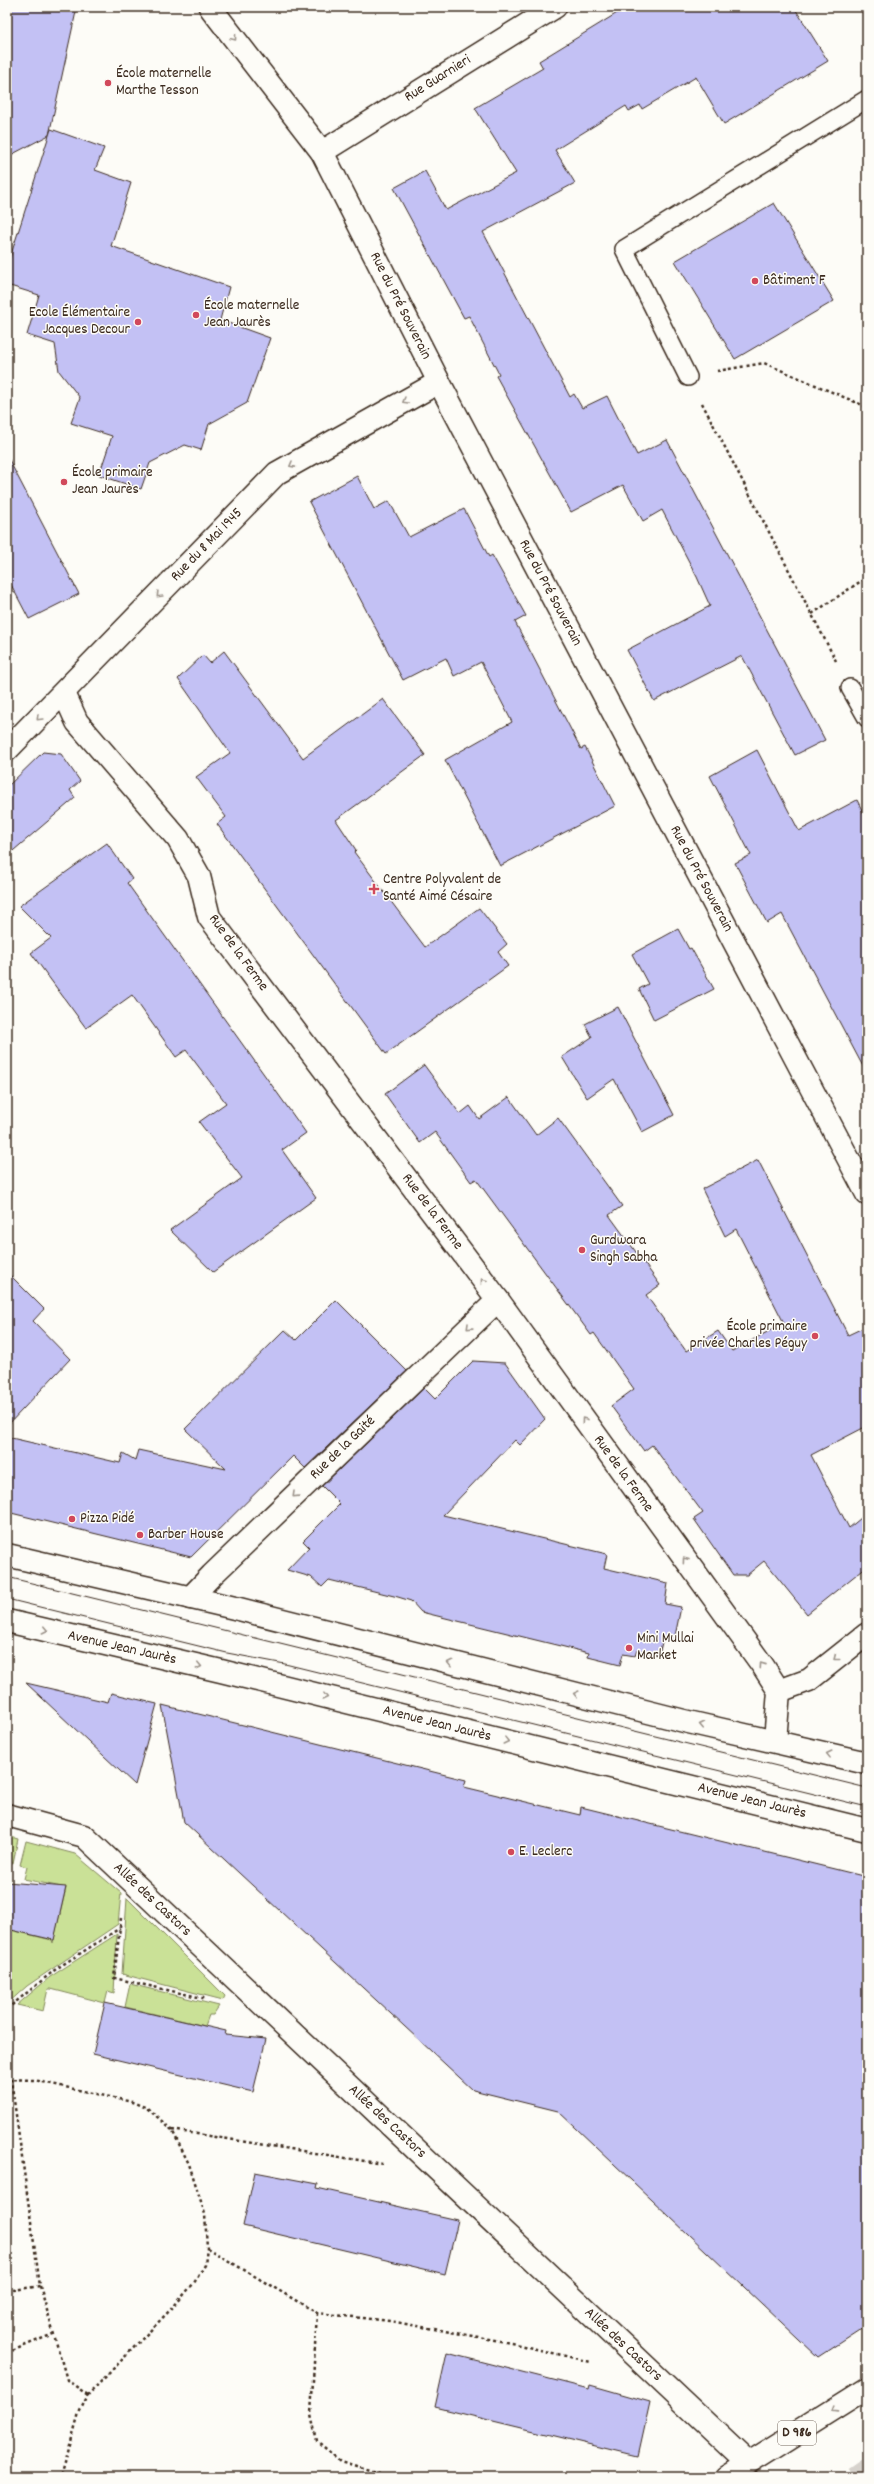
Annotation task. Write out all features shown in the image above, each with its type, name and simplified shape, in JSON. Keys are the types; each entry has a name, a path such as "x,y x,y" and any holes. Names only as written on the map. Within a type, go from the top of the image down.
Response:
{"street":[{"name":"Rue du Pré Souverain","path":"210,7 322,152 439,382 867,1194"},
{"name":"Rue Guarnieri","path":"322,152 555,7"},
{"name":"Rue du 8 Mai 1945","path":"7,750 277,473 439,382"},
{"name":"Rue de la Ferme","path":"64,693 77,722 178,839 198,876 209,917 498,1300 763,1666 779,1691"},
{"name":"Rue de la Gaité","path":"190,1598 498,1300"},
{"path":"7,1555 190,1598 684,1722 775,1741 867,1763"},
{"name":"Avenue Jean Jaurès","path":"7,1621 221,1671 867,1830"},
{"path":"775,1741 779,1691 810,1680 867,1634"},
{"name":"Allée des Castors","path":"7,1815 84,1836 748,2463"},
{"name":"D 986","path":"727,2477 867,2389"}],"lane":[{"path":"688,377 624,249 867,99"},
{"path":"850,688 867,718"}],"path":[{"path":"850,688 688,377 764,363 867,407"},
{"path":"812,614 867,577"},
{"path":"126,1876 114,1978 224,2003 238,1981"},
{"path":"7,2009 56,1969 120,1928"},
{"path":"7,2079 34,2080 132,2102 148,2108 172,2130 189,2164 206,2214 207,2248 205,2265 194,2284 88,2395 79,2413 61,2477"},
{"path":"11,2079 40,2286 67,2380 88,2395"},
{"path":"172,2130 409,2168 426,2159"},
{"path":"207,2248 318,2312 390,2321 511,2343 599,2364 621,2343"},
{"path":"7,2291 40,2286"},
{"path":"318,2312 311,2414 317,2441 340,2461 392,2477"},
{"path":"7,2354 53,2334"},
{"path":"492,2477 512,2475"}],"green space":[{"path":"7,1836 18,1839 13,1863 7,1862"},
{"path":"26,1841 75,1854 121,1893 118,1924 27,1986 7,2004 7,1929 52,1940 53,1943 66,1888 24,1879 27,1867 20,1865"},
{"path":"127,1898 225,1996 223,2000 122,1974"},
{"path":"117,1934 114,1993 108,1991 105,2003 48,1989 43,2011 17,2005 50,1977"},
{"path":"130,1984 219,2006 213,2015 209,2015 205,2026 125,2007"}],"building":[{"path":"7,7 77,7 49,135 7,157"},
{"path":"627,7 794,7 828,61 724,124 696,77 642,109 640,105 629,111 626,106 555,150 575,183 483,232 570,397 574,394 582,408 607,396 637,455 667,440 825,740 795,755 742,656 654,701 627,650 710,606 697,577 662,510 643,521 623,485 571,512 496,376 499,374 469,316 464,318 394,188 425,171 446,210 516,173 475,108 543,68 539,61"},
{"path":"51,129 104,148 95,170 131,183 111,246 229,287 220,320 270,338 247,403 209,424 201,450 185,445 150,463 141,489 99,475 112,436 71,423 80,398 59,371 55,344 27,335 39,295 7,285 7,267"},
{"name":"Bâtiment F","path":"774,203 834,301 735,359 675,261"},
{"path":"7,456 79,594 29,619 7,577"},
{"path":"357,476 374,509 389,501 409,537 464,509 489,557 492,555 526,616 515,622 581,749 585,747 615,806 500,866 445,760 512,722 481,662 454,676 446,658 403,680 309,502"},
{"path":"224,651 303,758 383,699 425,755 336,820 356,850 354,852 425,947 479,908 507,944 498,952 508,966 386,1054 217,824 226,817 196,777 230,753 178,679 203,655 210,663"},
{"path":"757,750 799,831 857,800 867,820 867,1074 782,914 767,923 735,863 751,855 710,776"},
{"path":"43,752 61,754 80,781 70,790 75,798 7,856 7,787"},
{"path":"107,843 132,879 127,883 306,1133 282,1150 316,1198 213,1272 170,1230 242,1178 199,1122 226,1103 186,1050 176,1057 132,995 86,1028 31,953 51,938 19,906"},
{"path":"678,929 689,949 691,948 714,989 654,1020 639,989 648,984 632,954"},
{"path":"618,1007 674,1115 642,1132 614,1079 587,1098 562,1057 592,1037 585,1024"},
{"path":"424,1065 460,1114 470,1106 479,1119 509,1097 536,1135 558,1118 622,1206 609,1215 660,1285 646,1295 686,1351 718,1331 732,1351 784,1323 736,1229 725,1236 702,1189 758,1160 848,1335 867,1326 867,1426 811,1455 849,1528 867,1513 867,1566 807,1614 764,1561 747,1575 733,1575 694,1519 703,1513 652,1445 644,1451 611,1406 634,1389 594,1333 591,1335 476,1179 471,1182 435,1132 420,1143 385,1094"},
{"path":"7,1272 44,1309 33,1321 70,1359 7,1426"},
{"path":"336,1300 407,1371 305,1468 293,1456 191,1557 7,1512 7,1437 120,1463 123,1453 135,1460 138,1450 226,1469 185,1429 285,1330 296,1340"},
{"path":"473,1361 505,1363 545,1419 520,1445 515,1440 443,1515 607,1554 604,1568 668,1583 665,1604 681,1607 674,1641 663,1638 659,1655 637,1650 635,1656 623,1654 620,1665 588,1657 589,1653 421,1612 411,1601 398,1597 329,1580 322,1587 311,1577 287,1570 309,1547 303,1541 340,1504 322,1486 424,1388 435,1399"},
{"path":"26,1683 108,1702 111,1693 157,1704 135,1785"},
{"path":"162,1705 466,1780 464,1787 580,1815 581,1807 867,1877 867,2325 818,2357 558,2111 473,2090 184,1822"},
{"path":"7,1882 66,1887 54,1940 7,1929"},
{"path":"105,2003 226,2031 225,2035 266,2039 253,2092 93,2054"},
{"path":"255,2172 318,2184 317,2188 458,2220 445,2274 243,2226"},
{"path":"447,2353 589,2389 590,2385 650,2402 638,2456 435,2407"}],"tunnel":[{"path":"854,2477 867,2468"}],"tram line":[{"path":"7,1577 867,1788"},
{"path":"7,1599 227,1653 285,1664 867,1807"}],"place":[{"name":"École maternelle Marthe Tesson","path":"108,83"},
{"name":"Bâtiment F","path":"755,281"},
{"name":"École maternelle Jean Jaurès","path":"196,315"},
{"name":"Ecole Élémentaire Jacques Decour","path":"138,322"},
{"name":"École primaire Jean Jaurès","path":"64,482"},
{"name":"Centre Polyvalent de Santé Aimé Césaire","path":"374,889"},
{"name":"Gurdwara Singh Sabha","path":"582,1250"},
{"name":"École primaire privée Charles Péguy","path":"815,1336"},
{"name":"Pizza Pidé","path":"72,1519"},
{"name":"Barber House","path":"140,1535"},
{"name":"Mini Mullai Market","path":"629,1648"},
{"name":"E. Leclerc","path":"511,1852"}]}
